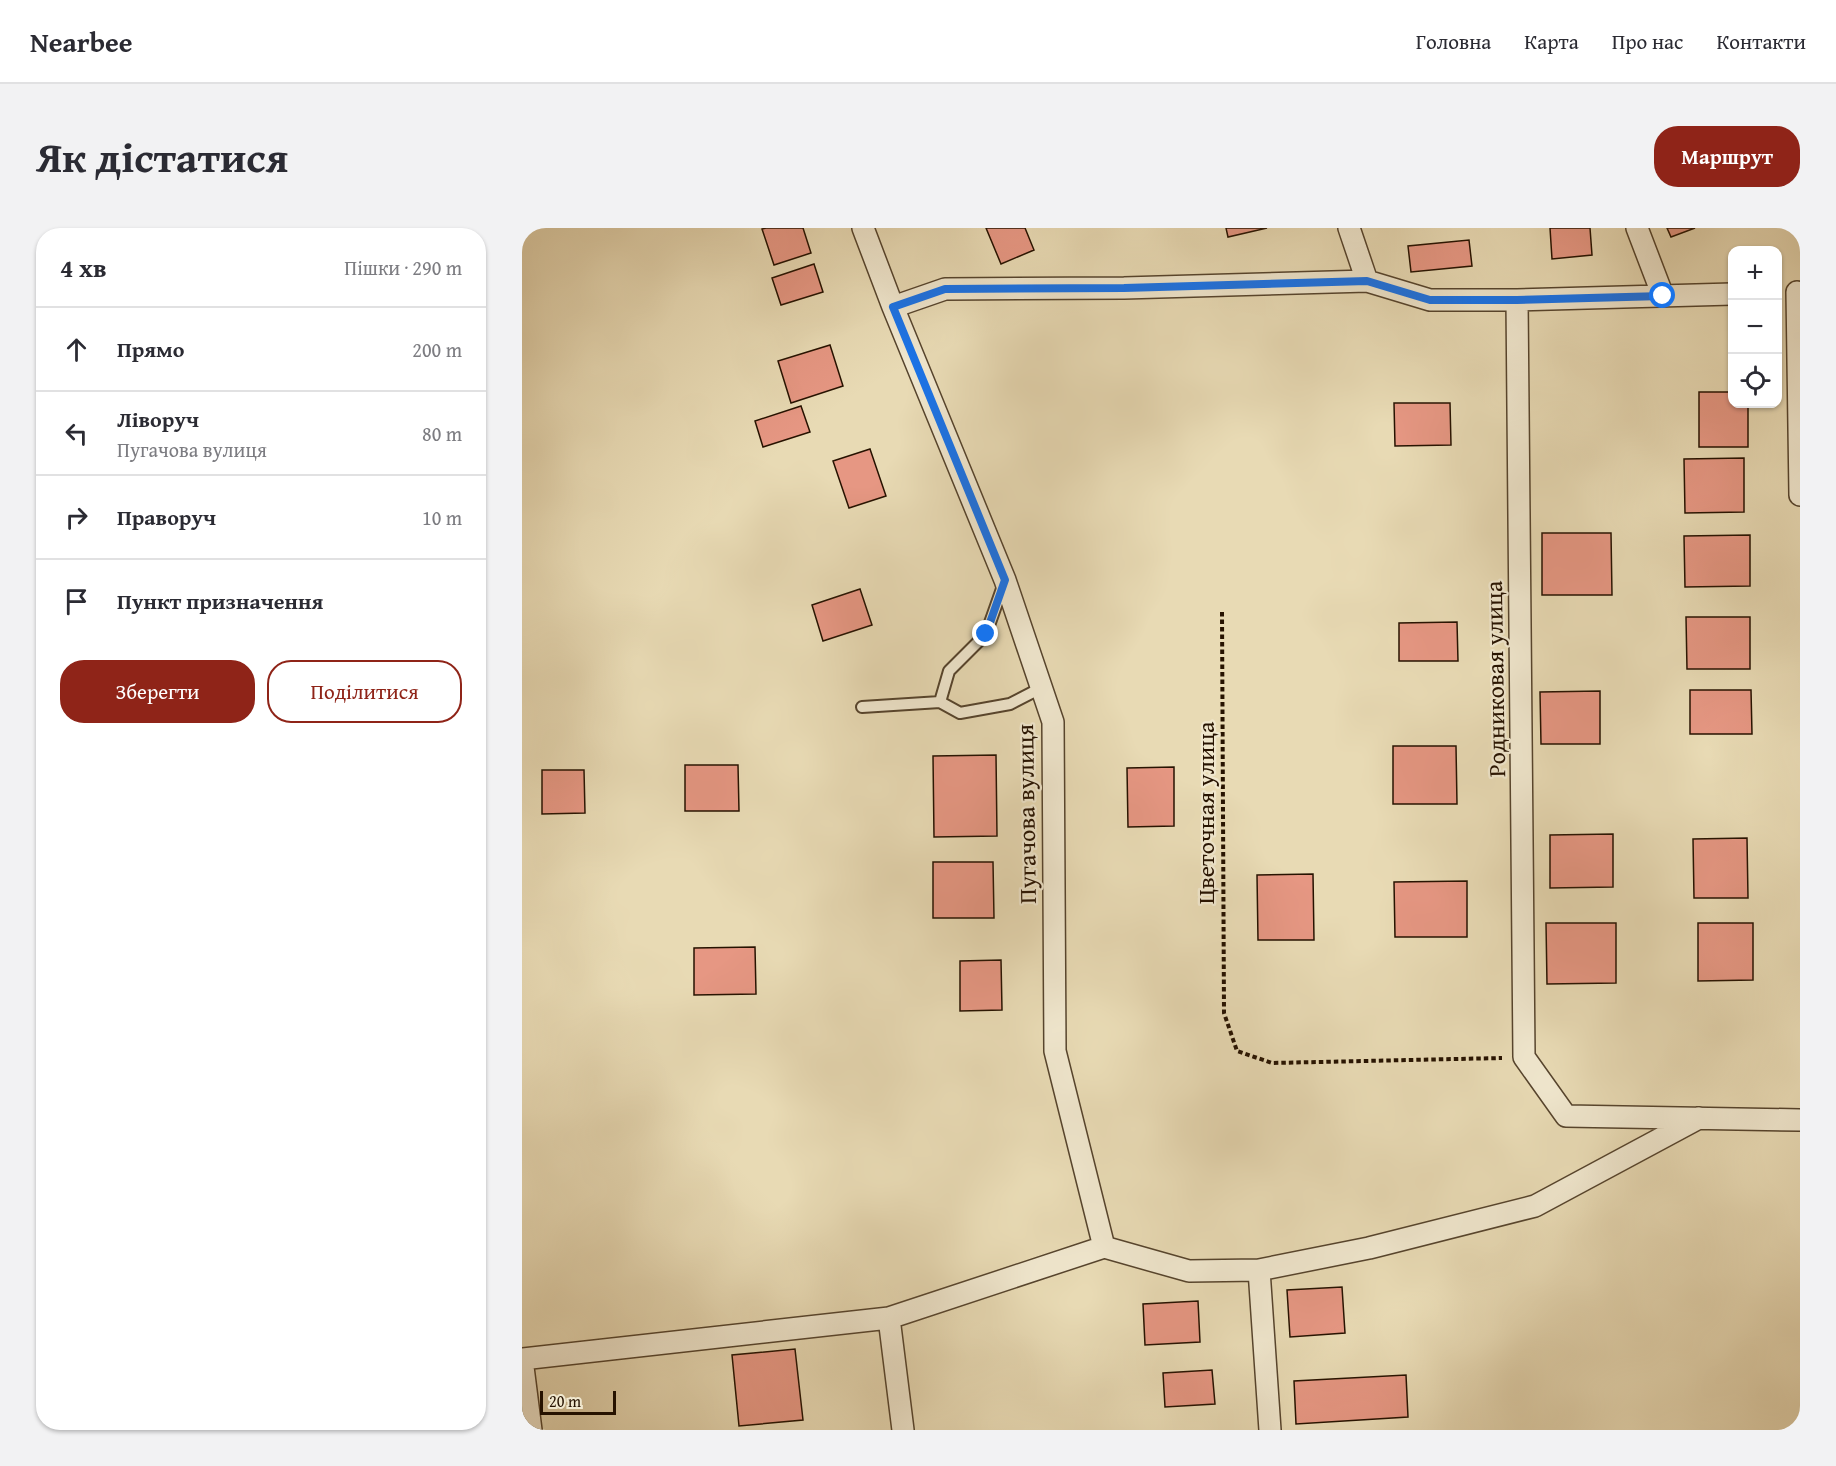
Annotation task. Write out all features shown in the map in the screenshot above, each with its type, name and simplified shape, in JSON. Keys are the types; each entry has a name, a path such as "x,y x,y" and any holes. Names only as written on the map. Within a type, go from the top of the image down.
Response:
{"street":[{"name":"Пугачова вулиця","path":"863,228 1005,580 1053,722 1055,1051 1104,1247"},
{"path":"1349,228 1367,281"},
{"path":"1637,228 1663,296"},
{"path":"893,307 945,289 1124,288 1367,281 1430,300 1728,294"},
{"path":"1791,292 1800,495"},
{"name":"Родниковая улица","path":"1517,300 1524,1057"},
{"path":"1524,1057 1566,1116 1800,1120"},
{"path":"531,1430 522,1359 890,1318 1104,1247 1189,1271 1259,1270 1369,1248 1535,1206 1700,1118"},
{"path":"1259,1270 1270,1430"},
{"path":"890,1318 903,1430"}],"lane":[{"path":"940,702 949,671 986,634 1005,580"},
{"path":"862,707 940,702 960,713 1010,704 1041,688"}],"path":[{"name":"Цветочная улица","path":"1222,612 1224,1013 1237,1051 1272,1063 1524,1057"}],"building":[{"path":"803,228 811,253 774,265 762,229"},
{"path":"986,228 1025,228 1034,250 1001,264"},
{"path":"1226,228 1267,228 1228,237"},
{"path":"1550,228 1590,228 1592,255 1552,259"},
{"path":"1667,228 1695,228 1671,237"},
{"path":"1469,240 1472,266 1411,272 1408,246"},
{"path":"814,264 823,292 781,305 772,278"},
{"path":"830,345 843,386 791,403 778,361"},
{"path":"1699,392 1728,392 1728,408 1748,408 1748,447 1699,447"},
{"path":"1394,403 1450,403 1451,445 1395,446"},
{"path":"801,406 810,432 763,447 755,421"},
{"path":"870,449 886,496 849,508 833,461"},
{"path":"1744,458 1744,512 1685,513 1684,459"},
{"path":"1542,533 1611,533 1612,595 1542,595"},
{"path":"1750,535 1750,586 1685,587 1684,536"},
{"path":"860,589 872,625 823,641 812,605"},
{"path":"1686,617 1750,617 1750,669 1687,669"},
{"path":"1457,622 1458,661 1399,661 1399,623"},
{"path":"1690,690 1751,690 1752,734 1690,734"},
{"path":"1600,691 1600,744 1541,744 1540,692"},
{"path":"1393,746 1456,746 1457,804 1393,804"},
{"path":"996,755 997,836 934,837 933,756"},
{"path":"685,765 738,765 739,811 685,811"},
{"path":"1174,767 1174,826 1128,827 1127,768"},
{"path":"542,770 584,770 585,813 542,814"},
{"path":"1613,834 1613,887 1550,888 1550,835"},
{"path":"1747,838 1748,898 1694,898 1693,839"},
{"path":"933,862 993,862 994,918 933,918"},
{"path":"1313,874 1314,940 1258,940 1257,875"},
{"path":"1467,881 1467,937 1395,937 1394,882"},
{"path":"1546,923 1616,923 1616,983 1547,984"},
{"path":"1698,923 1753,923 1753,980 1698,981"},
{"path":"755,947 756,994 694,995 694,948"},
{"path":"1001,960 1002,1010 960,1011 960,961"},
{"path":"1342,1287 1345,1333 1290,1337 1287,1290"},
{"path":"1198,1301 1200,1342 1145,1345 1143,1304"},
{"path":"795,1349 803,1420 739,1426 732,1355"},
{"path":"1212,1370 1215,1404 1165,1407 1163,1373"},
{"path":"1406,1375 1408,1417 1296,1424 1294,1381"}],"route":[{"path":"986,634 1005,580 893,307 945,289 1124,288 1367,281 1430,300 1663,296"}]}
